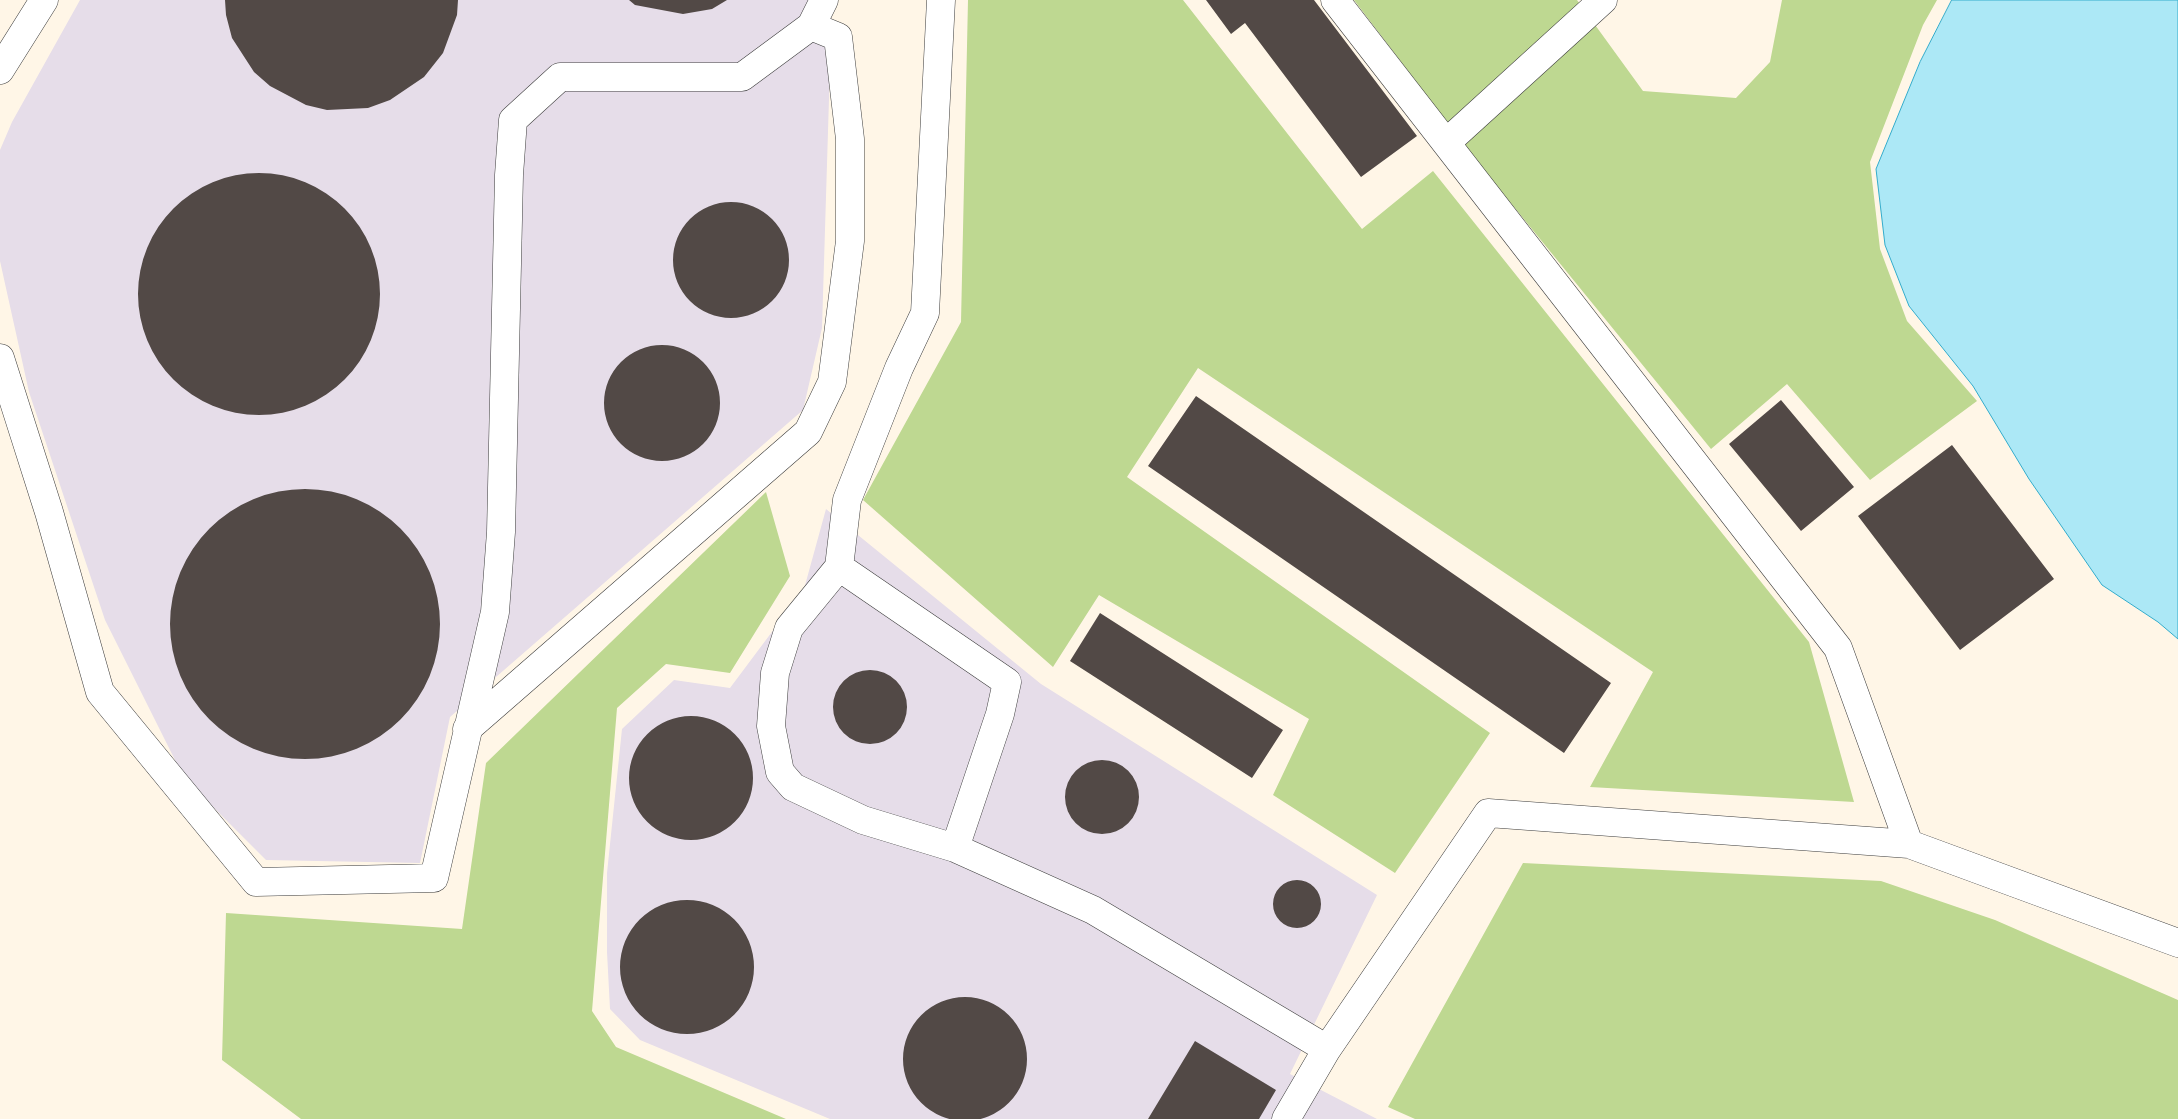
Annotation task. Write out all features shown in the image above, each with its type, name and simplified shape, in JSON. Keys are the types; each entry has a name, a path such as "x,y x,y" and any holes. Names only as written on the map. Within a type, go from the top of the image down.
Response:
{"lane":[{"path":"0,70 44,0"},
{"path":"0,358 50,512 100,692 256,882 434,878 495,612 501,532 509,175 513,120 560,77 742,77 811,26 824,0"},
{"path":"941,0 925,313 899,368 847,500 839,567 789,628 775,673 771,726 780,772 794,787 863,820 955,848 1093,910 1327,1049"},
{"path":"1334,0 1838,648 1910,844"},
{"path":"1446,143 1603,0"},
{"path":"467,729 808,432 832,382 850,241 850,140 838,37 811,26"},
{"path":"839,567 1007,682 1000,714 955,848"},
{"path":"1286,1119 1327,1049 1488,813 1910,844 2178,943"}],"shaded area":[{"path":"80,0 832,0 822,328 803,410 450,717 420,863 266,860 184,778 105,620 29,392 0,261 0,150 12,122"},
{"path":"826,509 1041,684 1377,895 1290,1074 1377,1119 830,1119 640,1040 610,1009 607,952 607,873 622,729 674,680 730,688 804,589"}],"green space":[{"path":"968,0 1183,0 1362,229 1433,171 1809,642 1854,802 1590,787 1653,672 1198,368 1127,477 1490,733 1395,873 1273,795 1309,719 1099,595 1053,667 863,500 961,322"},
{"path":"1354,0 1577,0 1643,91 1736,98 1770,62 1782,0 1937,0 1923,25 1870,162 1880,249 1907,321 1977,401 1870,480 1787,384 1711,449 1470,153"},
{"path":"766,492 790,576 730,673 666,664 617,708 592,1011 616,1047 786,1119 301,1119 222,1060 226,913 462,929 486,763"},
{"path":"1523,863 1881,881 1995,920 2178,1000 2178,1119 1415,1119 1388,1107"}],"water":[{"path":"1952,0 2178,0 2178,639 2158,622 2102,585 2029,479 1973,386 1909,306 1885,245 1876,169 1920,62"}],"building":[{"path":"225,0 458,0 457,15 443,53 424,77 390,100 368,108 327,110 306,105 270,86 254,72 232,38 226,15"},
{"path":"629,0 727,0 712,9 683,14 635,5"},
{"path":"1206,0 1314,0 1417,136 1361,177 1245,23 1231,34"},
{"path":"259,173 283,175 305,182 326,193 345,208 360,227 371,248 378,270 380,294 378,318 371,340 360,361 345,380 326,395 305,406 283,413 259,415 235,413 213,406 192,395 173,380 158,361 147,340 140,318 138,294 140,270 147,248 158,227 173,208 192,193 213,182 235,175"},
{"path":"731,202 753,206 763,211 772,219 780,228 785,238 789,260 785,282 780,292 772,301 763,309 753,314 731,318 709,314 699,309 690,301 682,292 677,282 673,260 677,238 682,228 690,219 699,211 709,206"},
{"path":"662,345 684,349 694,354 703,362 711,371 716,381 720,403 716,425 711,435 703,444 694,452 684,457 662,461 640,457 630,452 621,444 613,435 608,425 604,403 608,381 613,371 621,362 630,354 640,349"},
{"path":"1196,396 1611,683 1564,753 1148,466"},
{"path":"1781,400 1854,487 1801,531 1729,444"},
{"path":"1952,445 2054,579 1960,650 1858,516"},
{"path":"305,489 331,491 357,499 380,512 401,528 417,549 430,572 438,598 440,624 438,650 430,676 417,699 401,720 380,736 357,749 331,757 305,759 279,757 253,749 230,736 209,720 193,699 180,676 172,650 170,624 172,598 180,572 193,549 209,528 230,512 253,499 279,491"},
{"path":"1100,613 1283,730 1252,778 1070,661"},
{"path":"870,670 884,673 896,681 904,693 907,707 904,721 896,733 884,741 870,744 856,741 844,733 836,721 833,707 836,693 844,681 856,673"},
{"path":"691,716 715,720 735,734 749,754 753,778 749,802 735,822 715,836 691,840 667,836 647,822 633,802 629,778 633,754 647,734 667,720"},
{"path":"1102,760 1116,763 1128,771 1136,783 1139,797 1136,811 1128,823 1116,831 1102,834 1088,831 1076,823 1068,811 1065,797 1068,783 1076,771 1088,763"},
{"path":"1297,880 1306,882 1314,887 1319,895 1321,904 1319,913 1314,921 1306,926 1297,928 1288,926 1280,921 1275,913 1273,904 1275,895 1280,887 1288,882"},
{"path":"687,900 713,905 735,919 749,941 754,967 749,993 735,1015 713,1029 687,1034 661,1029 639,1015 625,993 620,967 625,941 639,919 661,905"},
{"path":"965,997 989,1002 1008,1016 1022,1035 1027,1059 1022,1083 1008,1102 989,1116 965,1121 941,1116 922,1102 908,1083 903,1059 908,1035 922,1016 941,1002"},
{"path":"1195,1041 1276,1090 1259,1119 1148,1119"}]}
